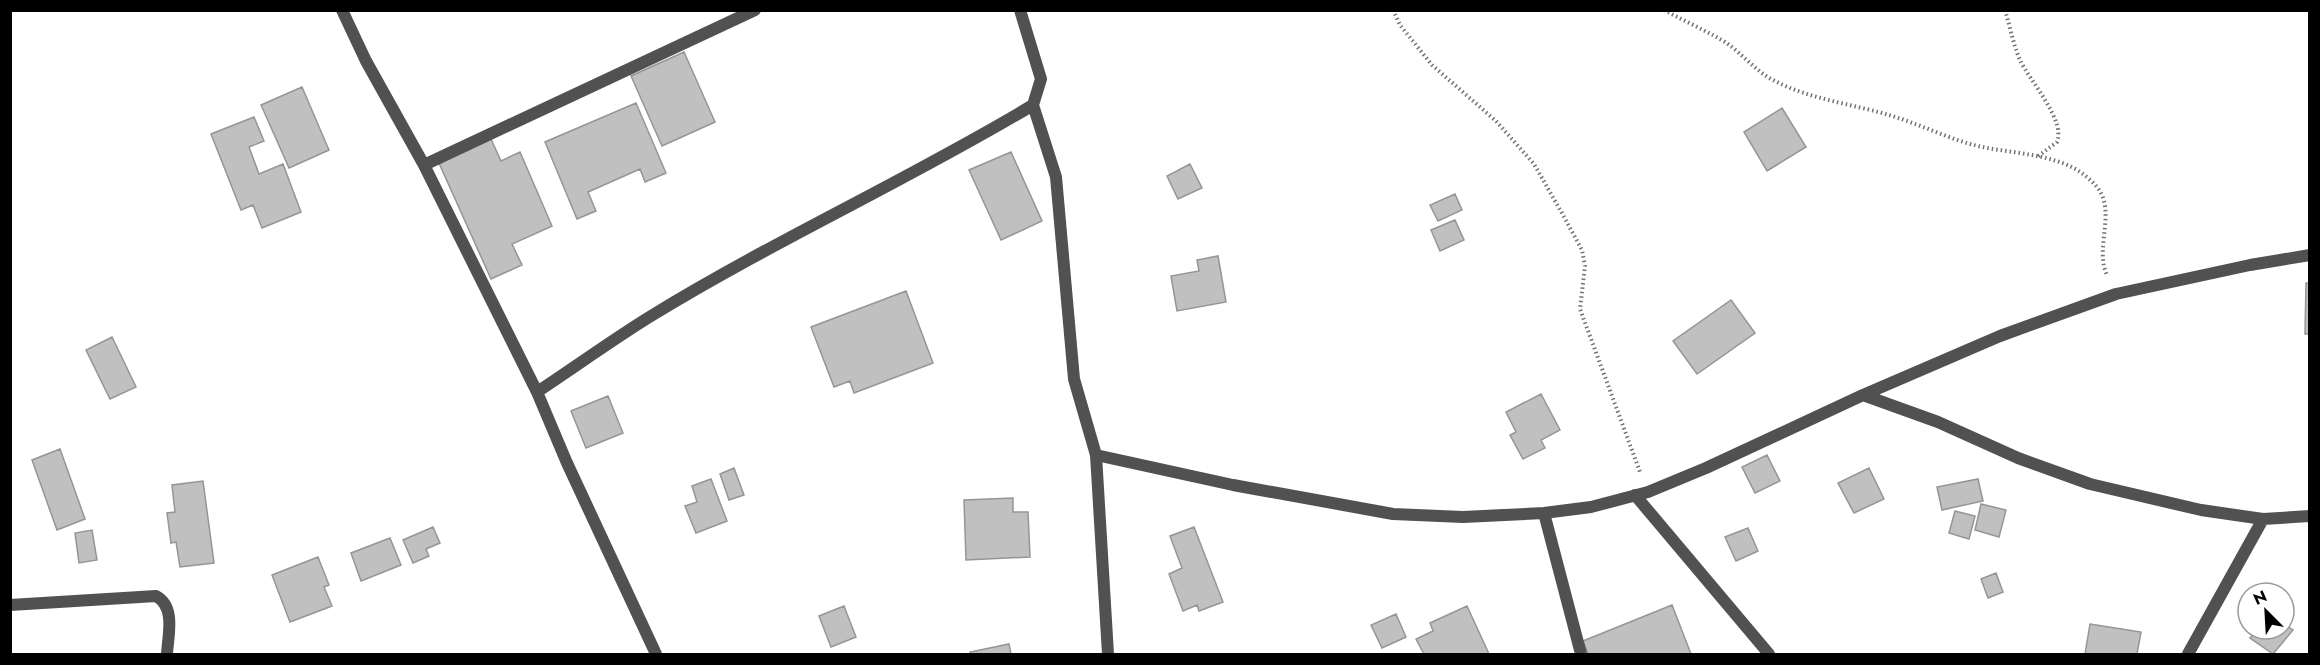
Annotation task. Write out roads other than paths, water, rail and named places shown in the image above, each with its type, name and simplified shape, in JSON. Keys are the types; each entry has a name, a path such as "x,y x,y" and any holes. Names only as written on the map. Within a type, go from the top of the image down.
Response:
{"street":[{"path":"342,10 366,61 424,165 537,392 567,464 656,654"},
{"path":"424,165 755,10"},
{"path":"1020,10 1041,79 1033,105 1056,177 1074,379 1096,455 1108,654"},
{"path":"537,392 650,316 806,229 921,169 1033,105"},
{"path":"1096,455 1233,485 1393,514 1463,517 1544,513 1591,507 1642,494 1716,464 1863,395 2000,336 2116,294 2250,265 2310,255"},
{"path":"1863,395 1938,422 2018,458 2090,484 2201,510 2263,519 2310,516"},
{"path":"1642,494 1769,654"},
{"path":"1544,513 1581,654"},
{"path":"2188,654 2263,519"},
{"path":"10,605 156,596 166,602 169,609 167,654"}]}
